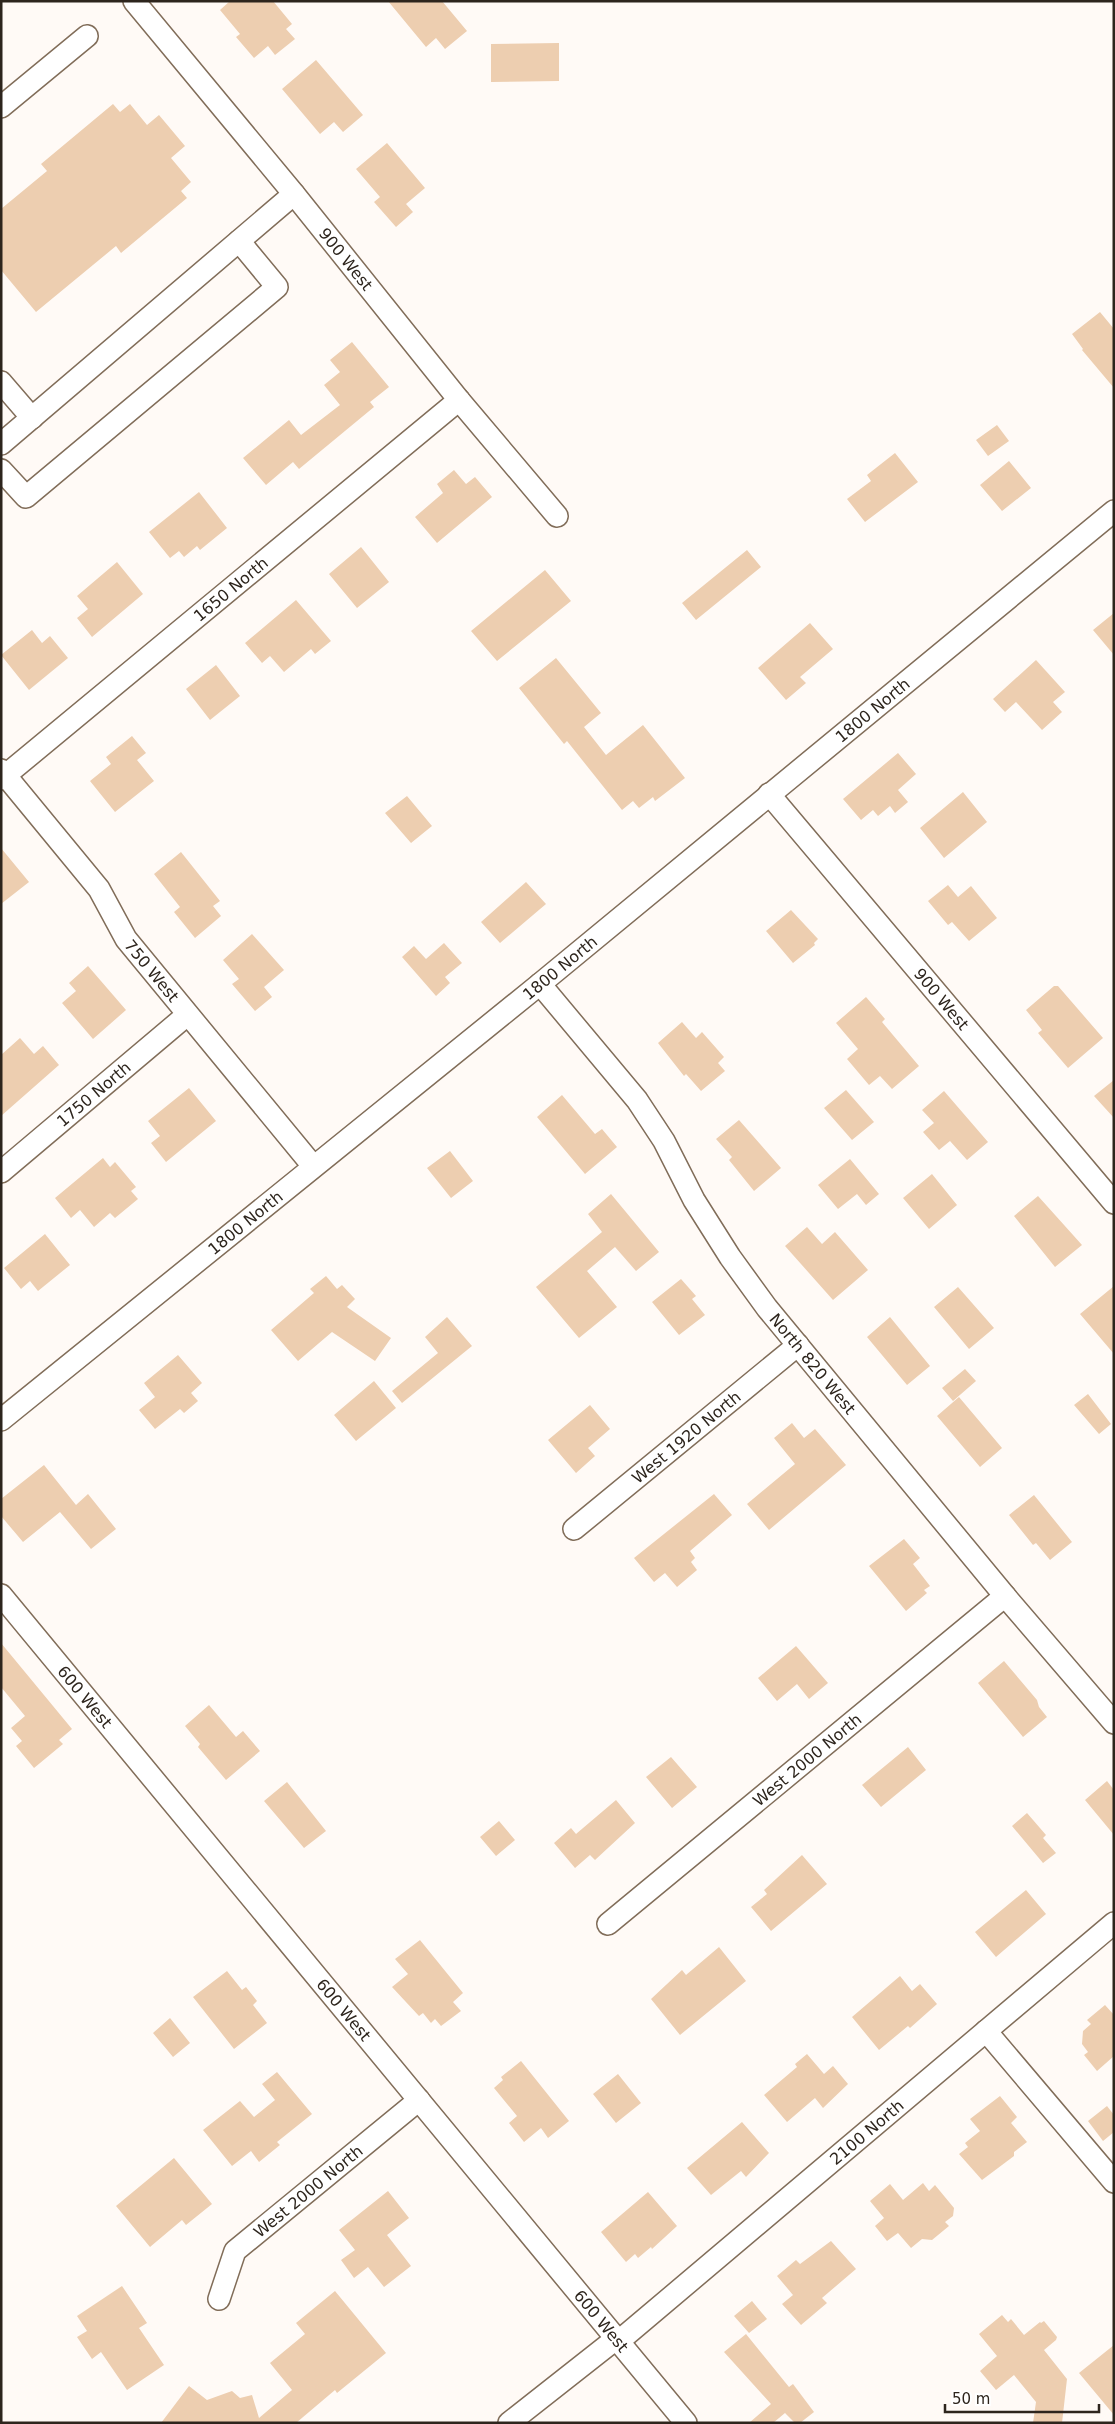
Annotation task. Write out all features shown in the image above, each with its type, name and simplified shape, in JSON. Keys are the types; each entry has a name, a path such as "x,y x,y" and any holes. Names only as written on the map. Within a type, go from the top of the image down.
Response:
{"street":[{"name":"900 West","path":"134,1 294,194 458,400 557,516"},
{"path":"1,108 87,36"},
{"path":"1,444 294,194"},
{"path":"1,470 26,497 277,287 239,241"},
{"path":"1,382 32,418"},
{"name":"1650 North","path":"3,775 458,400"},
{"name":"1800 North","path":"1,1420 540,984 1114,511"},
{"name":"750 West","path":"3,775 99,889 126,939 313,1166"},
{"name":"900 West","path":"769,794 1114,1203"},
{"name":"North 820 West","path":"540,984 637,1100 664,1141 694,1200 730,1257 798,1345 1005,1596 1114,1723"},
{"name":"1750 North","path":"1,1172 187,1015"},
{"name":"West 1920 North","path":"574,1529 798,1345"},
{"name":"600 West","path":"1,1595 686,2423"},
{"name":"West 2000 North","path":"608,1924 1005,1596"},
{"name":"2100 North","path":"509,2423 618,2340 1114,1923"},
{"path":"986,2031 1114,2182"},
{"name":"West 2000 North","path":"219,2298 235,2250 419,2100"}],"building":[{"path":"230,1 273,1 292,24 286,29 295,39 275,55 268,46 254,58 236,37 240,34 220,10"},
{"path":"388,1 442,1 467,31 445,49 436,38 426,47"},
{"path":"559,43 559,81 491,82 491,44"},
{"path":"316,60 363,115 343,132 334,122 320,134 282,89"},
{"path":"113,104 120,112 130,104 147,125 159,115 185,146 171,158 191,182 181,191 187,198 121,253 116,246 36,312 1,270 1,209 47,171 41,164"},
{"path":"387,143 425,188 406,204 413,212 396,227 374,202 380,197 356,169"},
{"path":"1100,312 1114,329 1114,388 1082,350 1072,334"},
{"path":"352,342 389,387 370,402 374,407 299,469 293,462 266,485 243,458 289,420 301,435 340,405 324,385 340,372 330,360"},
{"path":"997,425 1009,441 988,456 976,440"},
{"path":"895,453 918,482 865,522 847,499 871,481 867,475"},
{"path":"1009,461 1031,488 1002,511 980,485"},
{"path":"454,470 466,484 475,477 492,497 437,543 415,517 443,493 437,484"},
{"path":"199,492 227,528 200,550 197,546 184,557 179,551 170,558 149,532"},
{"path":"361,547 389,582 357,608 329,574"},
{"path":"747,550 761,567 696,620 682,603"},
{"path":"117,562 143,594 92,637 77,618 88,609 77,596"},
{"path":"545,570 571,601 497,661 471,631"},
{"path":"296,600 331,641 315,654 311,649 284,672 270,656 262,663 245,643"},
{"path":"1114,613 1114,655 1093,630"},
{"path":"810,623 833,649 800,677 806,683 786,700 758,668"},
{"path":"32,630 42,643 50,636 68,658 29,690 1,655"},
{"path":"556,658 601,713 584,727 606,755 643,725 685,778 655,801 653,797 639,808 633,801 622,810 567,741 564,744 519,688"},
{"path":"1036,660 1065,692 1053,702 1062,712 1042,730 1016,702 1005,712 993,699"},
{"path":"216,665 240,696 210,720 186,689"},
{"path":"132,736 146,753 137,760 154,781 115,812 90,781 111,764 106,757"},
{"path":"898,753 916,774 898,790 908,802 895,813 890,806 878,816 873,810 861,820 843,799"},
{"path":"963,792 987,822 944,858 920,828"},
{"path":"407,796 432,826 411,843 385,813"},
{"path":"1,848 29,882 1,904"},
{"path":"181,852 220,901 213,906 221,916 195,938 174,912 180,907 154,874"},
{"path":"526,882 546,904 500,943 481,922"},
{"path":"948,885 958,897 971,886 997,918 969,941 952,922 948,925 928,901"},
{"path":"791,910 818,939 814,943 815,945 793,963 766,931"},
{"path":"252,934 284,970 264,987 272,997 255,1011 232,984 239,979 223,960"},
{"path":"444,943 462,963 445,977 450,983 436,996 402,957 414,946 426,959"},
{"path":"88,966 126,1010 93,1039 62,1003 76,991 69,983"},
{"path":"1054,986 1058,986 1103,1038 1068,1068 1038,1033 1042,1030 1026,1010"},
{"path":"866,997 885,1019 882,1022 919,1066 892,1089 880,1076 869,1085 847,1059 858,1049 836,1023"},
{"path":"682,1022 696,1038 702,1032 724,1057 718,1063 725,1071 701,1091 686,1074 684,1076 658,1043"},
{"path":"20,1038 34,1054 43,1046 59,1065 1,1116 1,1055"},
{"path":"1114,1080 1114,1118 1094,1096"},
{"path":"189,1088 216,1121 166,1162 151,1143 160,1136 148,1121"},
{"path":"846,1090 874,1122 852,1140 824,1108"},
{"path":"944,1091 988,1142 967,1160 950,1141 939,1150 923,1132 934,1123 922,1110"},
{"path":"562,1095 595,1134 602,1129 617,1147 585,1174 537,1117"},
{"path":"739,1120 781,1168 754,1191 729,1160 732,1157 716,1139"},
{"path":"450,1151 473,1181 451,1198 427,1168"},
{"path":"103,1158 110,1167 115,1162 136,1187 131,1191 138,1199 115,1218 110,1213 94,1227 80,1210 71,1218 55,1198"},
{"path":"850,1159 879,1194 866,1205 857,1194 838,1209 818,1185"},
{"path":"932,1174 957,1205 929,1229 903,1198"},
{"path":"611,1194 659,1252 636,1271 615,1247 587,1271 617,1307 579,1338 536,1287 602,1232 588,1214"},
{"path":"1038,1196 1082,1245 1055,1267 1014,1216"},
{"path":"807,1227 822,1244 835,1232 868,1270 833,1300 785,1246"},
{"path":"45,1234 70,1265 38,1291 30,1281 21,1289 4,1268"},
{"path":"326,1276 337,1289 342,1285 355,1299 347,1307 391,1338 375,1361 332,1332 298,1361 271,1330 314,1293 310,1289"},
{"path":"681,1279 696,1296 692,1299 705,1315 679,1335 652,1302"},
{"path":"1114,1286 1114,1354 1080,1314"},
{"path":"958,1287 994,1328 969,1349 934,1307"},
{"path":"447,1317 472,1346 402,1403 392,1391 438,1353 425,1337"},
{"path":"890,1317 930,1366 907,1385 867,1337"},
{"path":"178,1355 202,1383 191,1393 198,1401 184,1413 180,1409 155,1429 139,1410 155,1397 144,1383"},
{"path":"965,1369 976,1381 953,1401 942,1388"},
{"path":"374,1381 396,1408 356,1441 334,1415"},
{"path":"1088,1394 1111,1424 1099,1434 1074,1405"},
{"path":"959,1397 1002,1448 980,1467 937,1416"},
{"path":"590,1405 610,1429 588,1448 595,1456 576,1473 548,1440"},
{"path":"792,1423 804,1438 815,1429 846,1465 769,1530 747,1504 795,1464 774,1438"},
{"path":"44,1465 76,1505 88,1494 116,1529 91,1549 60,1512 23,1542 1,1516 1,1499"},
{"path":"714,1494 732,1515 690,1551 695,1558 691,1562 697,1570 677,1587 665,1573 654,1582 634,1558"},
{"path":"1034,1495 1072,1542 1050,1560 1036,1543 1033,1545 1009,1515"},
{"path":"904,1539 920,1558 913,1564 930,1586 924,1590 927,1593 906,1611 869,1566"},
{"path":"1,1643 72,1729 59,1740 63,1744 34,1768 16,1746 22,1741 11,1728 25,1716 1,1687"},
{"path":"796,1646 828,1683 809,1699 797,1684 777,1701 758,1678"},
{"path":"1004,1661 1037,1700 1039,1707 1047,1717 1023,1737 978,1683"},
{"path":"209,1705 236,1737 243,1731 260,1751 226,1780 198,1747 200,1744 185,1726"},
{"path":"908,1747 926,1770 881,1807 862,1785"},
{"path":"671,1757 697,1787 672,1808 646,1777"},
{"path":"1107,1781 1114,1790 1114,1835 1085,1800"},
{"path":"287,1782 326,1831 304,1848 264,1801"},
{"path":"616,1800 635,1823 595,1860 590,1855 575,1868 554,1843 571,1828 576,1834"},
{"path":"1027,1813 1046,1835 1043,1838 1056,1853 1043,1863 1012,1826"},
{"path":"499,1821 515,1840 496,1856 480,1837"},
{"path":"802,1855 827,1884 771,1931 751,1907 767,1894 764,1890"},
{"path":"1026,1890 1046,1914 996,1957 975,1932"},
{"path":"420,1940 463,1993 453,2002 461,2011 441,2026 435,2019 431,2023 423,2013 419,2016 392,1987 408,1974 395,1959"},
{"path":"719,1947 746,1981 680,2035 651,1999 682,1970 686,1975"},
{"path":"227,1971 242,1990 246,1987 257,2001 253,2005 267,2023 234,2049 193,1997"},
{"path":"900,1976 912,1991 920,1984 937,2004 910,2028 908,2026 879,2050 852,2017"},
{"path":"1105,2005 1114,2015 1114,2056 1097,2071 1084,2055 1088,2052 1082,2044 1083,2031 1091,2024 1087,2020"},
{"path":"170,2018 190,2043 173,2057 153,2033"},
{"path":"807,2054 824,2074 833,2066 848,2084 823,2108 815,2098 787,2122 764,2095 797,2067 795,2064"},
{"path":"521,2061 569,2121 548,2138 541,2128 524,2142 509,2123 517,2116 494,2088 503,2080 501,2077"},
{"path":"277,2072 312,2114 277,2142 280,2145 259,2162 251,2151 232,2166 203,2130 240,2101 254,2117 275,2100 262,2084"},
{"path":"618,2074 641,2103 616,2123 593,2094"},
{"path":"1000,2096 1017,2117 1011,2123 1027,2142 1014,2152 1014,2156 982,2180 959,2154 968,2147 965,2143 980,2131 970,2119"},
{"path":"1107,2106 1114,2115 1114,2132 1103,2141 1088,2121"},
{"path":"742,2122 769,2153 746,2177 741,2171 711,2195 687,2168"},
{"path":"174,2158 212,2204 186,2225 182,2220 150,2247 116,2206"},
{"path":"923,2183 929,2191 935,2185 954,2208 953,2216 945,2222 949,2226 932,2240 922,2239 911,2248 898,2233 887,2241 875,2226 884,2218 870,2201 890,2184 903,2200"},
{"path":"388,2191 409,2218 387,2235 411,2266 384,2287 368,2267 354,2278 341,2260 355,2250 339,2230"},
{"path":"648,2192 677,2226 652,2249 651,2247 638,2258 635,2254 626,2262 601,2232"},
{"path":"831,2241 856,2269 822,2298 827,2303 801,2325 782,2304 793,2295 777,2276 796,2260 800,2264"},
{"path":"122,2286 147,2323 139,2328 164,2365 127,2390 101,2352 92,2359 77,2337 87,2331 77,2316"},
{"path":"335,2291 386,2353 337,2393 335,2390 296,2423 161,2423 189,2386 207,2400 232,2391 240,2398 252,2395 259,2418 292,2390 270,2363 305,2334 296,2323"},
{"path":"752,2301 767,2319 749,2333 734,2316"},
{"path":"1002,2315 1008,2322 1011,2319 1024,2335 1044,2321 1057,2337 1044,2350 1067,2379 1062,2423 1033,2423 1036,2402 1014,2375 996,2390 980,2371 997,2356 979,2334"},
{"path":"746,2334 789,2387 793,2384 814,2412 800,2423 795,2423 785,2413 773,2423 749,2423 771,2404 724,2352"},
{"path":"1114,2345 1114,2415 1079,2373"}]}
